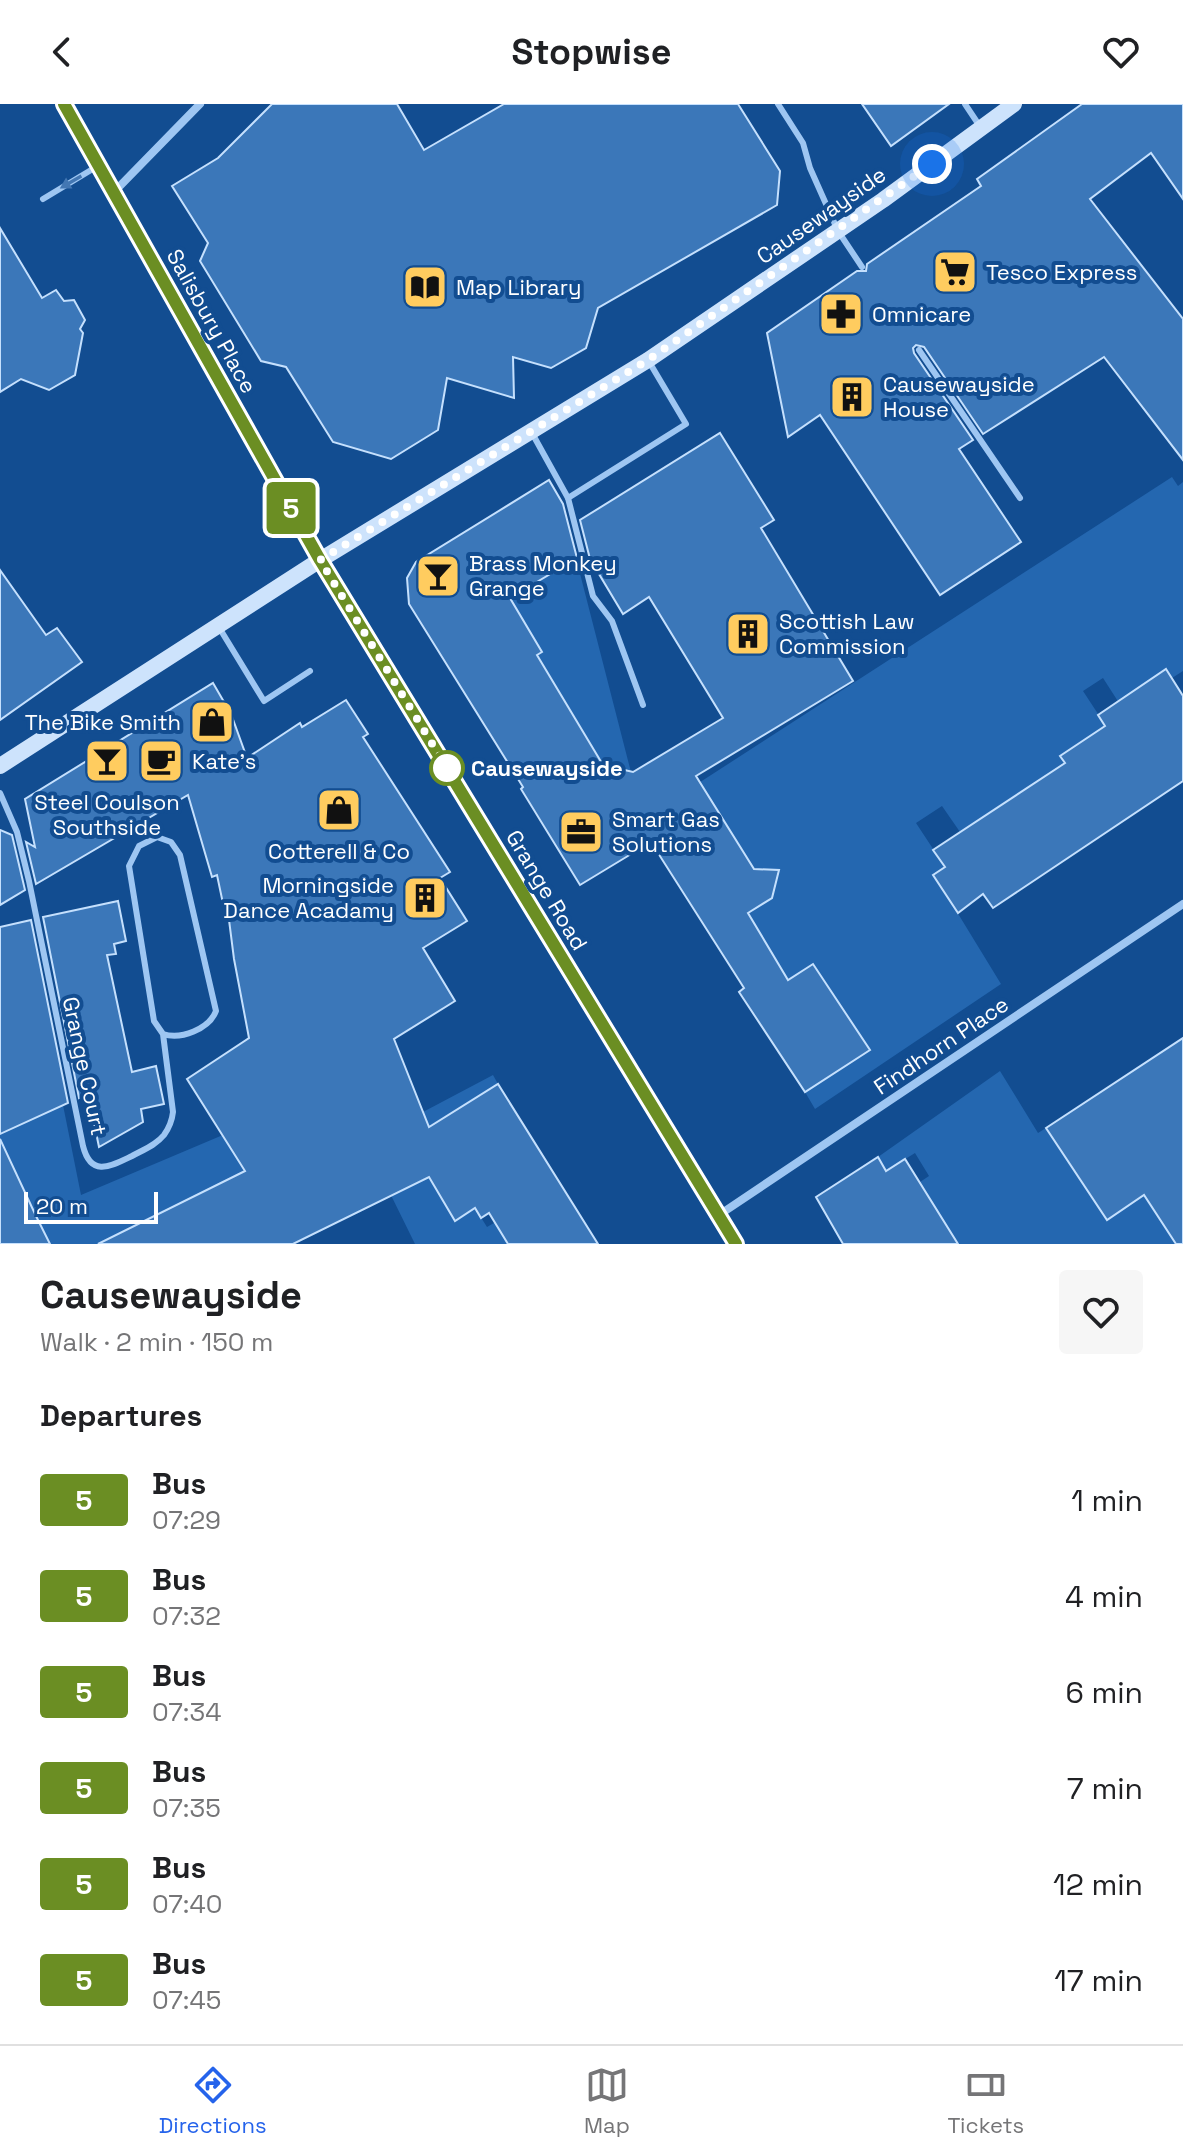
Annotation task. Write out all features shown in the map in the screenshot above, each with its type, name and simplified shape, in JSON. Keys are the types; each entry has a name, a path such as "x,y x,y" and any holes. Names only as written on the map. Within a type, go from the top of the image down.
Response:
{"street":[{"name":"Salisbury Place","path":"64,104 320,560"},
{"path":"115,191 200,104"},
{"name":"Causewayside","path":"0,766 320,560 648,360 838,231 1014,104"},
{"name":"Grange Road","path":"320,560 736,1244"},
{"name":"Findhorn Place","path":"718,1215 1183,904"}],"lane":[{"path":"778,104 803,143 810,168 838,231 862,267"},
{"path":"965,104 981,128"},
{"path":"43,199 100,165"},
{"path":"919,350 1020,498"},
{"path":"568,498 686,424 648,360"},
{"path":"532,432 568,498 593,596 612,621 643,705"},
{"path":"218,626 264,701 310,671"},
{"name":"Grange Court","path":"0,793 17,832 29,881 85,1156 97,1166 109,1167 152,1146 161,1139 173,1112 163,1034 154,1021 129,866 139,846 157,837 171,842 180,855 216,1011 204,1027 171,1036 163,1034"}],"shaded area":[{"path":"1172,477 1178,486 1183,482 1183,671 1130,720 1103,678 1083,691 1146,787 1076,745 1060,756 1065,763 960,832 942,806 916,823 945,867 957,912 1001,984 815,1109 805,1092 870,1050 813,965 788,980 745,915 772,898 768,870 756,872 727,827 666,866 638,821 627,773 618,768 607,771 538,655 542,652 532,634 493,608 576,558 643,819"},
{"path":"1000,1071 1038,1133 1046,1128 1107,1220 1146,1194 1183,1244 958,1244 928,1198 902,1194 929,1176 915,1153 886,1171 878,1157"},
{"path":"493,1075 498,1084 426,1128 461,1185 441,1198 455,1220 475,1208 487,1227 520,1208 508,1244 415,1244 353,1118 119,1244 50,1244 0,1139 0,1118 10,1129 63,1105 81,1195 341,1085 368,1097 411,1081 423,1112"}],"building":[{"name":"Map Library","path":"272,104 397,104 424,150 504,104 738,104 780,171 777,205 598,308 586,348 551,368 513,357 514,398 447,378 438,430 391,459 333,442 286,367 261,361 200,261 208,243 172,186 218,158"},
{"path":"862,104 949,104 891,146"},
{"name":"Causewayside House","path":"1082,104 1183,104 1183,199 1151,153 1090,199 1183,319 1183,460 1104,357 983,434 924,347 916,345 914,353 973,440 959,449 1021,542 940,595 820,415 788,437 767,333 857,271 866,271 867,264 981,186 977,179"},
{"path":"0,228 42,298 56,290 64,301 74,300 85,320 80,329 83,333 75,375 49,390 21,379 0,392"},
{"path":"720,433 774,520 761,528 853,681 696,776 754,869 779,870 772,898 748,913 788,980 813,964 870,1050 805,1092 739,992 744,988 651,842 580,885 409,604 407,578 416,562 549,480 563,504 577,558 510,598 542,652 537,655 603,765 633,772 723,718 649,597 623,614 590,559 580,520"},
{"path":"0,570 46,635 57,628 82,662 0,720"},
{"path":"1166,669 1183,696 1183,781 993,908 983,894 958,913 933,875 945,867 933,850 1065,763 1060,756 1105,726 1098,715"},
{"path":"213,683 231,714 247,758 300,723 302,727 346,700 368,734 363,737 450,872 440,878 467,921 423,948 455,1001 394,1039 429,1127 498,1084 598,1244 508,1244 489,1213 481,1218 475,1208 455,1221 429,1177 293,1244 98,1244 245,1171 187,1079 249,1038 228,912 225,913 217,875 212,877 188,795 36,884 26,842 35,847 25,799"},
{"path":"0,830 12,835 25,890 0,905"},
{"path":"118,901 126,941 114,944 116,954 107,955 132,1072 156,1066 164,1104 141,1109 143,1122 99,1147 88,1094 79,1098 43,917"},
{"path":"31,920 68,1103 0,1134 0,927"},
{"path":"1183,1038 1183,1244 1176,1244 1144,1195 1107,1220 1046,1128"},
{"path":"0,1139 36,1216 50,1244 0,1244"},
{"path":"878,1157 886,1171 905,1159 958,1244 843,1244 816,1197"}],"bus line":[{"name":"5","path":"64,104 320,560 736,1244"}],"place":[{"name":"Tesco Express","path":"955,272"},
{"name":"Map Library","path":"425,287"},
{"name":"Omnicare","path":"841,314"},
{"name":"Causewayside House","path":"852,397"},
{"name":"Brass Monkey Grange","path":"438,576"},
{"name":"Scottish Law Commission","path":"748,634"},
{"name":"The Bike Smith","path":"212,722"},
{"name":"Steel Coulson Southside","path":"107,761"},
{"name":"Kate’s","path":"161,761"},
{"name":"Causewayside","path":"447,768"},
{"name":"Cotterell & Co","path":"339,810"},
{"name":"Smart Gas Solutions","path":"581,832"},
{"name":"Morningside Dance Acadamy","path":"425,898"}],"route":[{"path":"447,768 320,560 648,360 932,164"}]}
